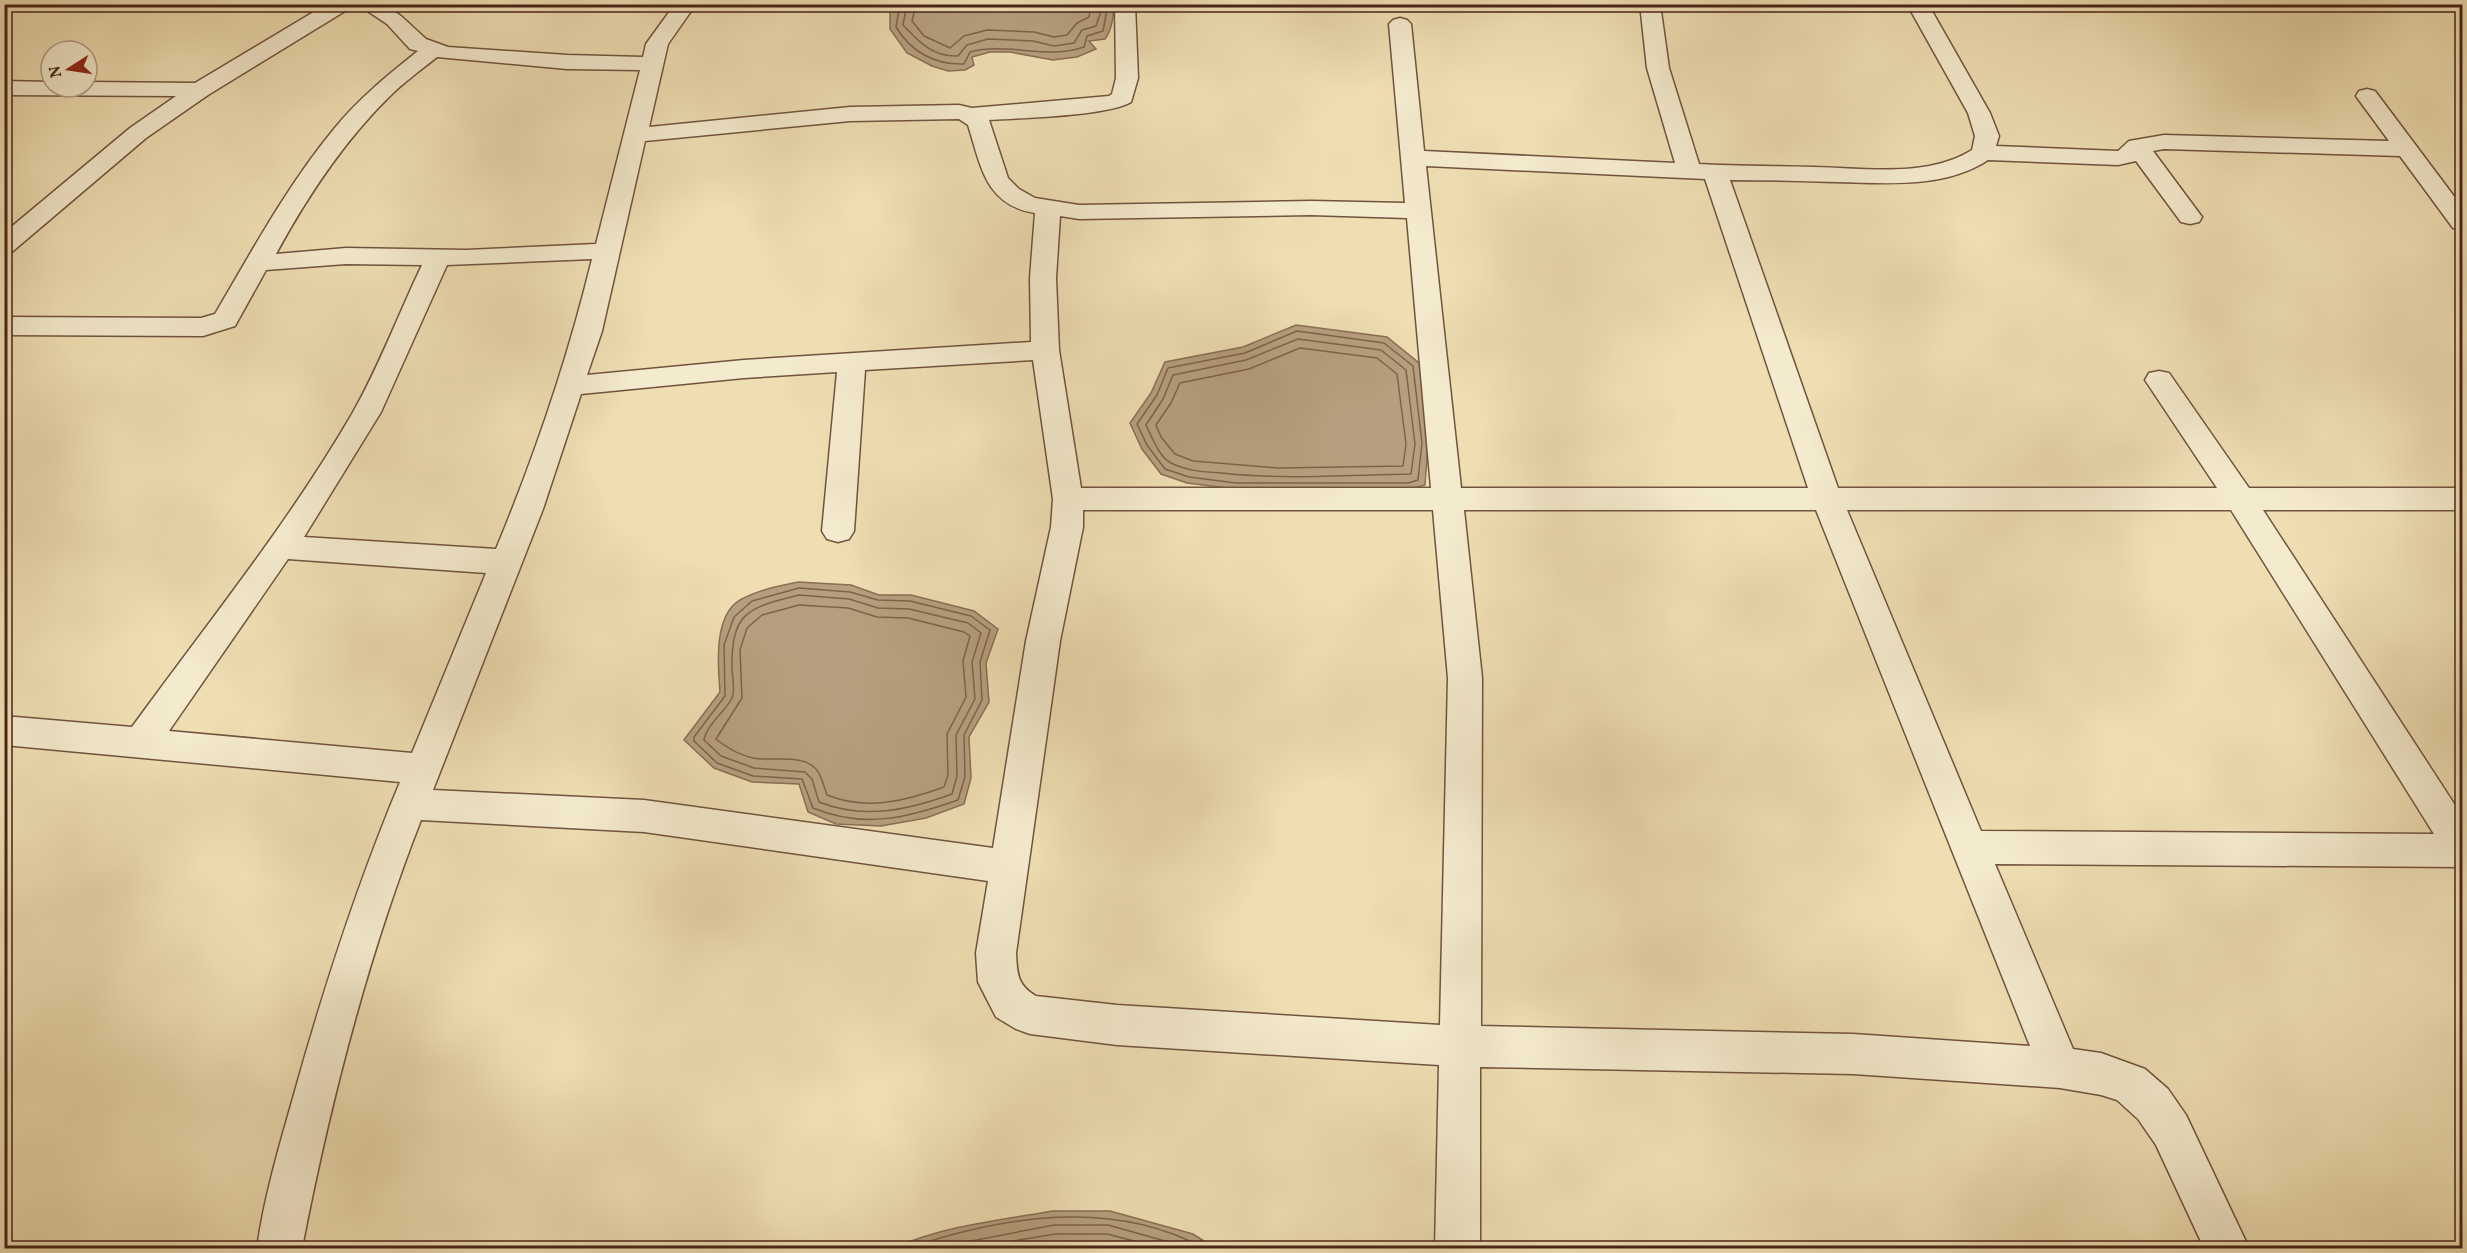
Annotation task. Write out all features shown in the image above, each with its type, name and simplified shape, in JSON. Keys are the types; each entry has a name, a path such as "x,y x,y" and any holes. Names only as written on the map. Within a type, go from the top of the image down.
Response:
{"street":[{"path":"4,246 138,133 200,90 343,4"},
{"path":"367,4 394,20 418,44 432,50 462,55 555,61 651,64"},
{"path":"279,1248 296,1166 338,1008 384,866 528,509 588,331 637,135 657,44 686,4"},
{"path":"637,135 850,114 939,111 972,115 1115,102 1123,97 1127,78 1125,4"},
{"path":"1650,4 1658,68 1702,172 1827,499 2060,1068"},
{"path":"1917,4 1979,113 1987,136 1983,153"},
{"path":"1400,24 1465,678 1458,1046 1457,1248"},
{"path":"4,326 203,327 225,320 285,215 342,134 383,90 432,50"},
{"path":"4,88 200,90"},
{"path":"2367,96 2463,223"},
{"path":"972,115 979,123 997,180 1010,194 1028,204 1048,209 1079,212 1311,208 1420,211"},
{"path":"1414,158 1702,172 1898,176 1944,170 1966,164 1983,153 2118,158 2130,155 2137,146 2164,142 2406,148"},
{"path":"2137,146 2190,217"},
{"path":"1048,209 1043,278 1045,350 1068,499 1067,527 1043,641 996,953 998,982 1010,1003 1030,1015 1117,1025 1458,1046 1853,1054 2060,1068 2101,1074 2130,1084 2153,1104 2171,1130 2227,1248"},
{"path":"258,263 355,256 438,258 608,251"},
{"path":"141,742 280,547 367,412 438,258"},
{"path":"569,386 744,369 1045,350"},
{"path":"838,531 852,362"},
{"path":"2159,380 2240,499 2463,849"},
{"path":"1068,499 1447,501 2463,499"},
{"path":"280,547 506,562"},
{"path":"4,730 424,769"},
{"path":"409,804 644,816 1010,867"},
{"path":"1971,847 2463,849"}],"water":[{"path":"1113,4 1112,23 1105,39 1089,41 1096,49 1077,57 1053,60 1010,52 990,52 972,57 974,65 965,70 948,71 932,66 907,53 890,29 890,10 897,5"},
{"path":"1296,325 1387,337 1419,363 1428,443 1425,485 1409,489 1235,489 1187,483 1161,474 1142,449 1130,423 1151,393 1165,362 1243,347"},
{"path":"798,582 851,585 879,595 911,595 974,611 998,629 986,663 989,702 969,737 971,778 964,804 926,818 881,826 836,824 808,812 799,784 752,782 714,768 684,740 720,692 719,643 725,618 731,608 740,600 754,594"},
{"path":"1053,1211 1110,1211 1193,1234 1215,1248 894,1248 952,1229"}]}
